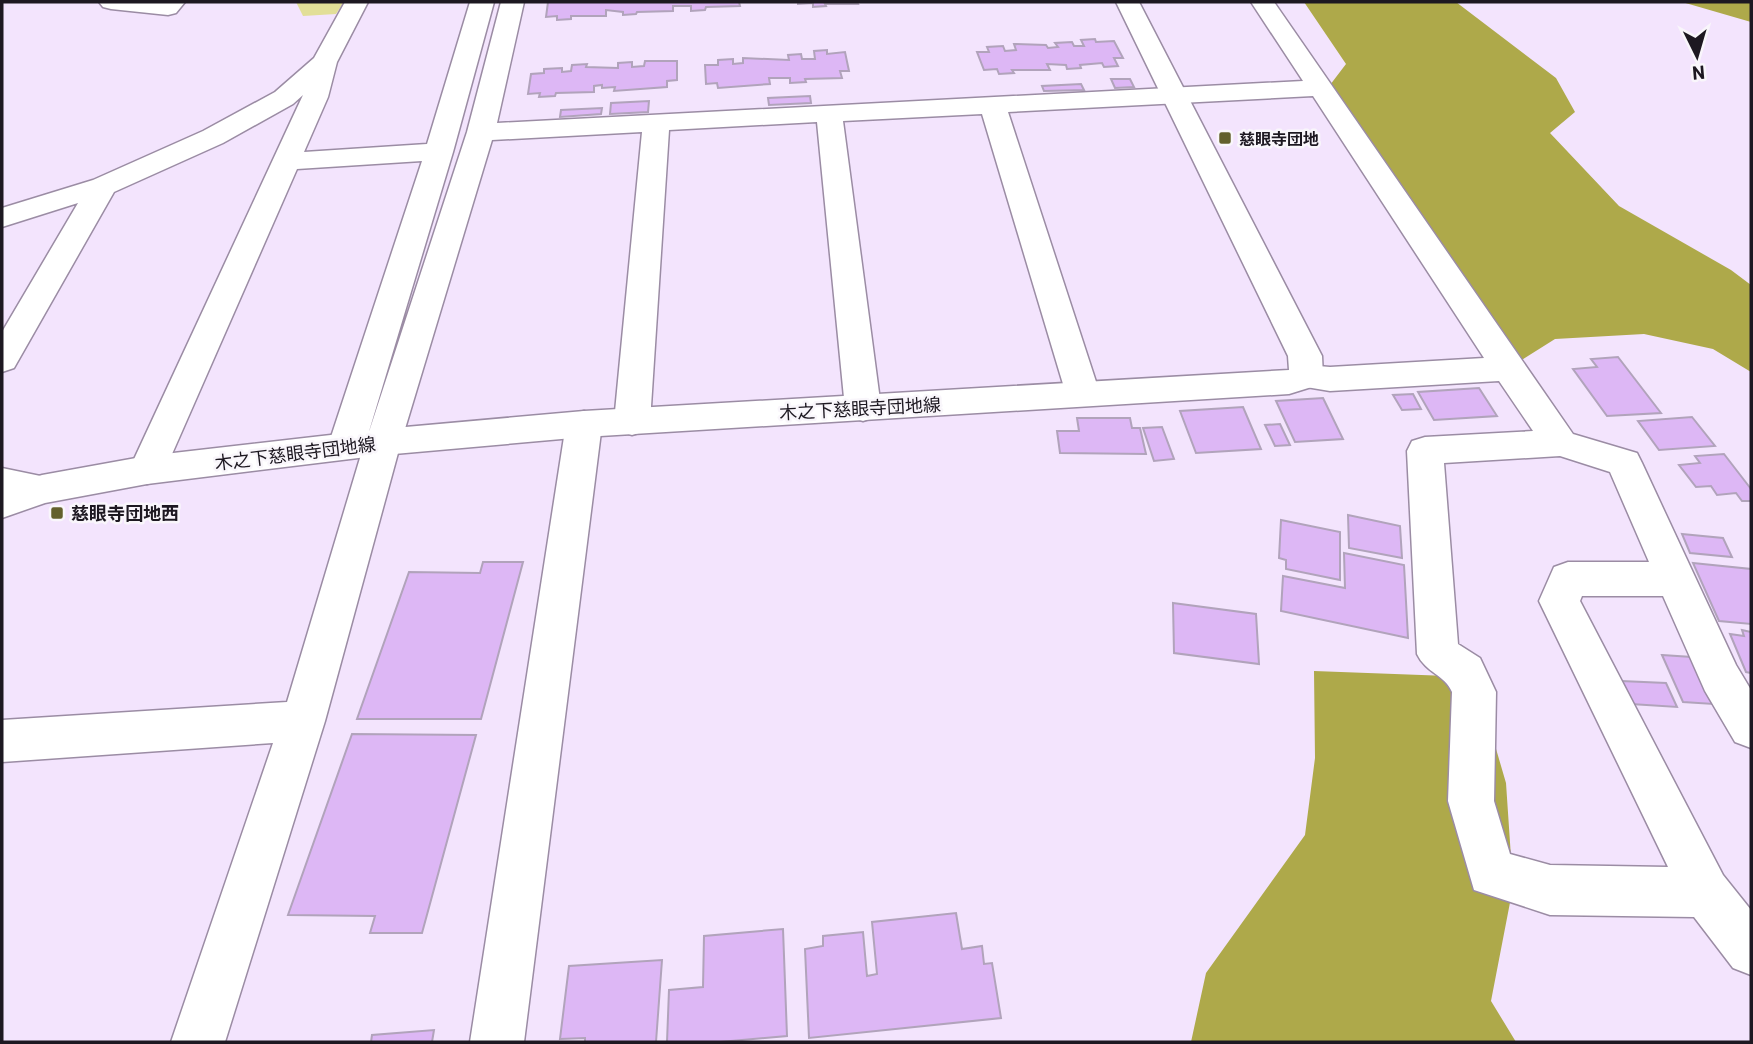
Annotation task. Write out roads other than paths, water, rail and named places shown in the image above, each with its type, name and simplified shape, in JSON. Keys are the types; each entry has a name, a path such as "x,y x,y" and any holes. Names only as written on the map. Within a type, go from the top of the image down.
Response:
{"street":[{"path":"111,2 168,8 173,2"},
{"path":"147,470 315,97 324,62 356,2"},
{"path":"198,1042 303,721 364,444 439,152 482,2"},
{"path":"364,444 398,401 481,132 512,2"},
{"path":"1127,2 1305,356 1307,377"},
{"path":"1263,2 1560,443"},
{"path":"2,218 103,186 213,136 284,98 324,62"},
{"path":"481,132 1319,88"},
{"path":"993,105 1083,394"},
{"path":"829,114 863,408"},
{"path":"632,422 656,123"},
{"path":"286,161 439,152"},
{"path":"2,360 103,186"},
{"name":"木之下慈眼寺団地線","path":"2,503 43,489 147,470 364,444 584,424 1289,382 1307,377 1330,379 1508,369"},
{"path":"497,1042 584,424"},
{"path":"1706,892 1550,890 1491,873 1471,801 1474,692 1465,671 1438,654 1425,451 1560,443 1624,463 1720,678 1751,728"},
{"path":"2,482 43,489"},
{"path":"1677,579 1568,579 1559,601 1706,892 1751,950"},
{"path":"2,741 303,721"}],"place":[{"name":"慈眼寺団地","path":"1225,138"},
{"name":"慈眼寺団地西","path":"57,513"}]}
